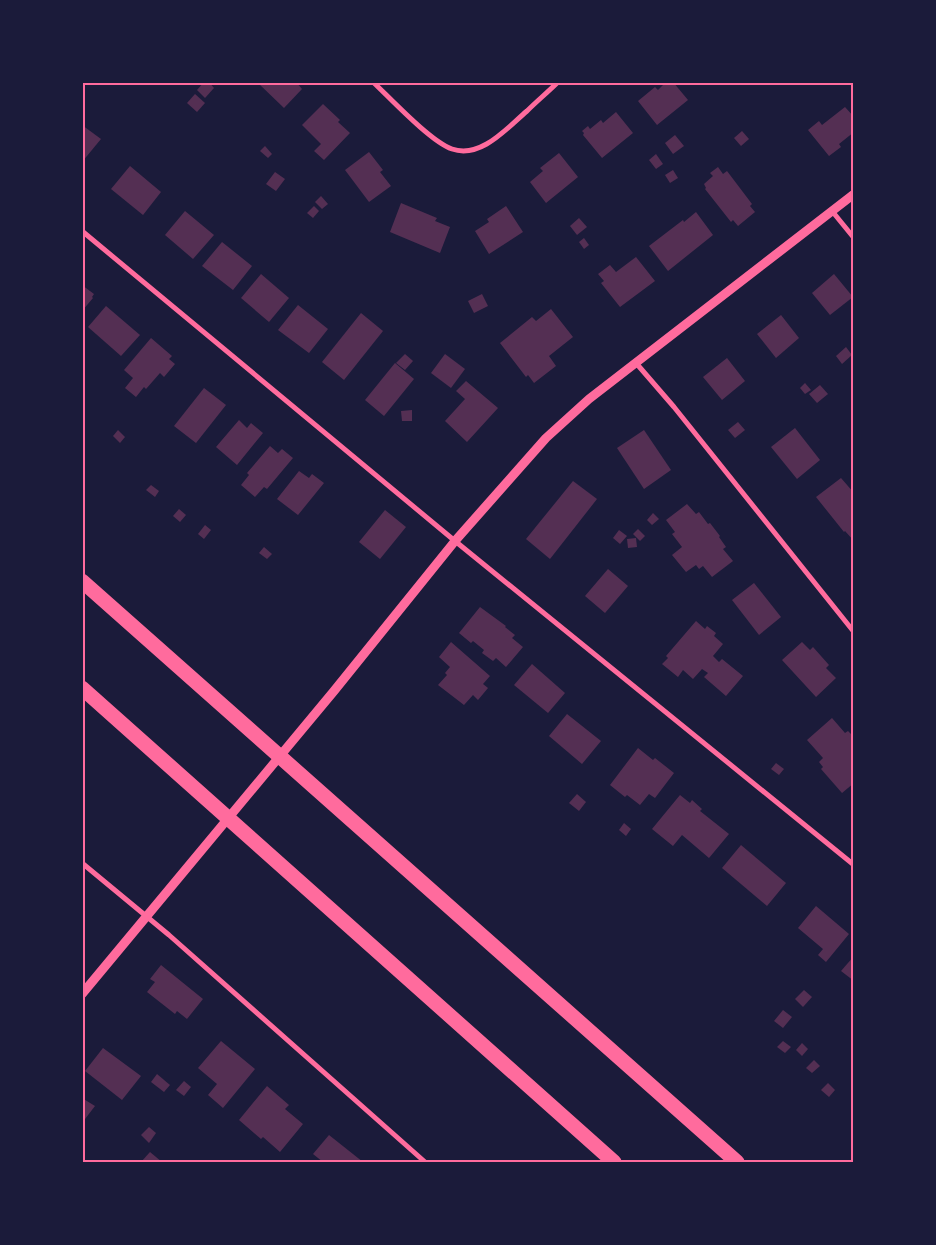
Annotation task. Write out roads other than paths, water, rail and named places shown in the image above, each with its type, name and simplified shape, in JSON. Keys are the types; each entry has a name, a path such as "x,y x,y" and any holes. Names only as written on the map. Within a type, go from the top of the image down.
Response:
{"highway":[{"path":"82,581 737,1162"},
{"path":"82,688 614,1162"}],"street":[{"path":"373,82 442,144 462,151 474,150 496,138 558,82"},
{"path":"82,994 456,541 546,438 589,399 854,194"},
{"path":"832,211 854,238"},
{"path":"82,230 456,541 854,865"},
{"path":"636,363 674,407 854,632"},
{"path":"82,863 147,917 425,1162"}]}
